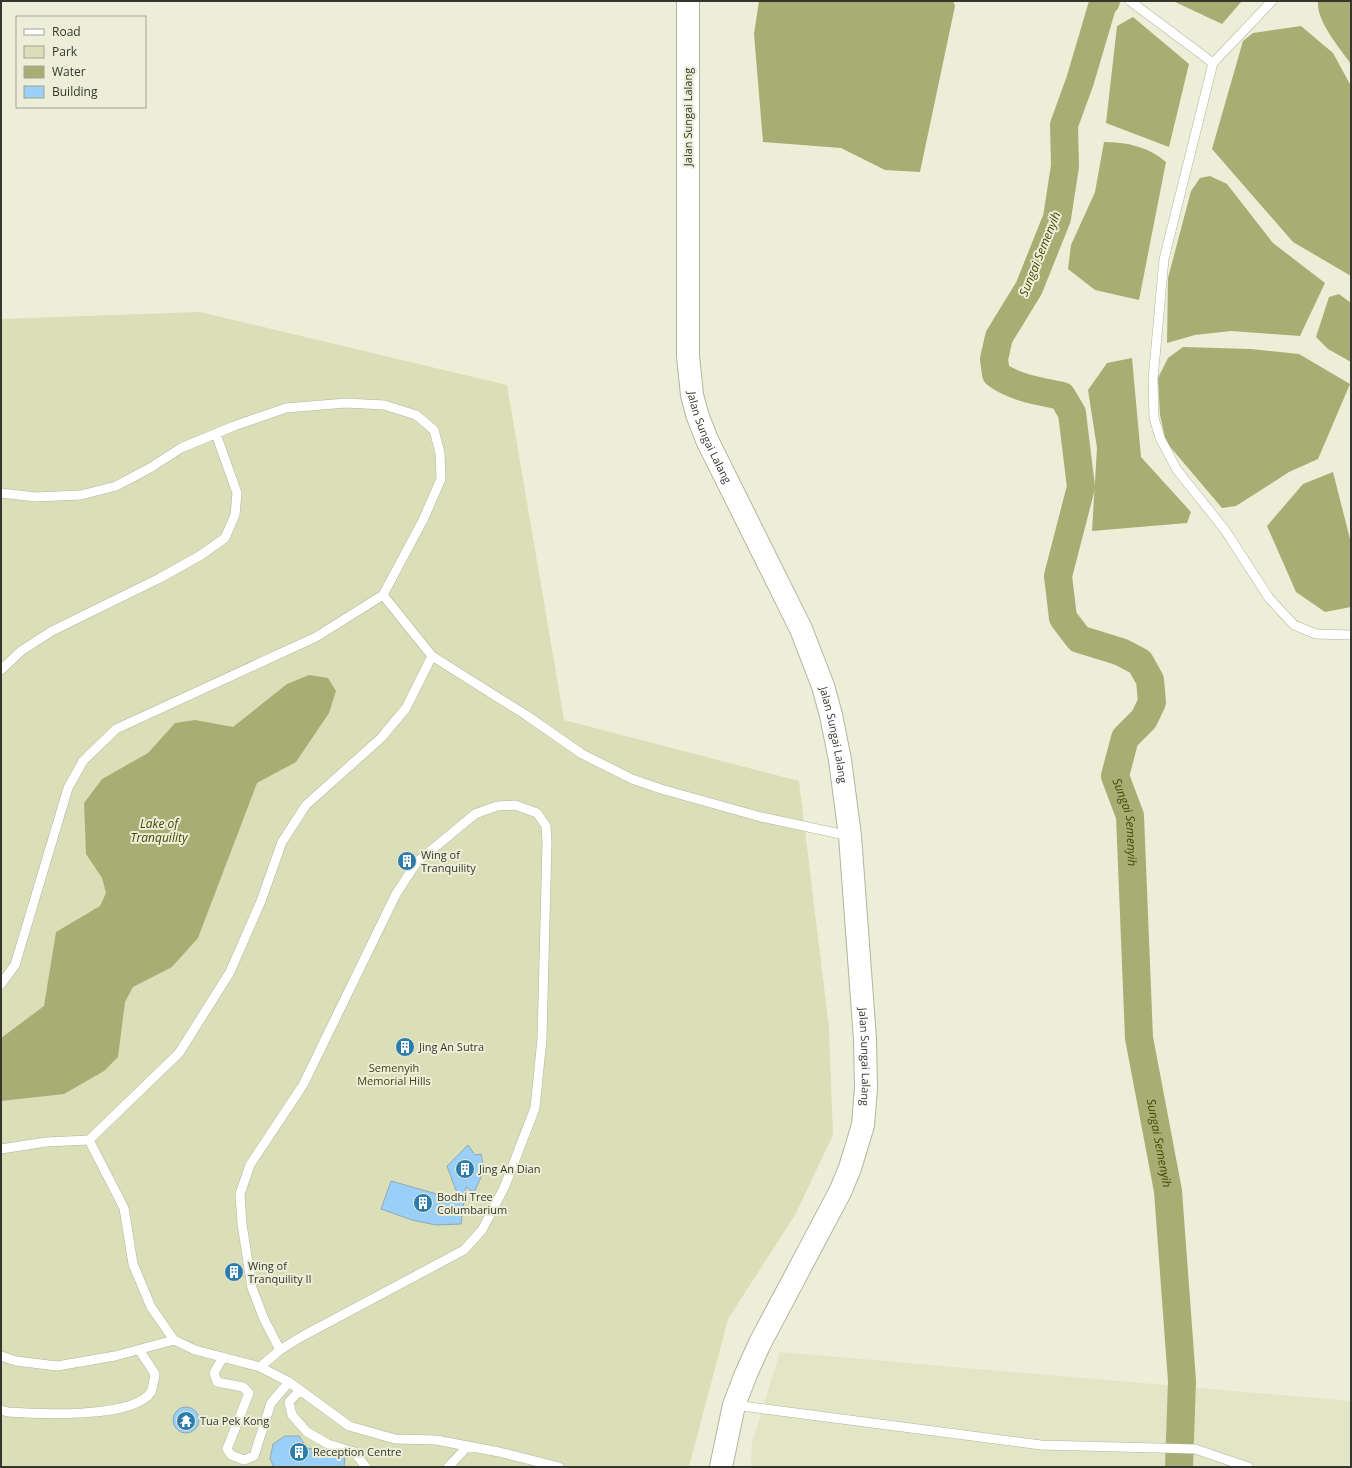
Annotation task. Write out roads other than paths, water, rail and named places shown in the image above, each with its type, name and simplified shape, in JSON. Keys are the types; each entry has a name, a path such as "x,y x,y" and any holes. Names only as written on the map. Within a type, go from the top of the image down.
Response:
{"street":[{"name":"Jalan Sungai Lalang","path":"688,1 688,356 692,395 707,440 801,629 823,686 831,714 840,760 850,836 865,1039 866,1088 863,1125 850,1168 840,1192 760,1343 734,1405 721,1467"}],"lane":[{"path":"1130,1 1213,63"},
{"path":"1272,1 1213,63 1164,259 1153,379 1154,418 1160,438 1177,470 1225,530 1269,598 1294,625 1316,634 1351,635"},
{"path":"1,494 36,498 81,494 116,486 150,468 181,448 286,408 346,402 384,405 416,415 434,430 440,453 441,479 423,520 383,596 316,637 116,729 83,762 68,788 15,965 1,984"},
{"path":"1,670 21,651 52,631 160,578 201,555 225,538 235,515 237,493 216,434"},
{"path":"383,596 432,656 521,711 582,754 632,779 661,789 761,817 850,836"},
{"path":"1,1149 46,1142 89,1140 179,1053 230,972 261,901 282,842 306,805 381,738 406,708 432,656"},
{"path":"260,1367 280,1350 464,1250 482,1230 504,1188 535,1108 542,1038 547,842 546,826 537,813 515,805 497,806 475,814 417,862 396,894 304,1085 250,1165 240,1194 242,1224 252,1288 264,1319 280,1350"},
{"path":"89,1140 124,1208 133,1264 148,1300 174,1340 196,1350 260,1367 289,1382 349,1426 395,1439 436,1440 558,1467"},
{"path":"1,1356 16,1361 57,1366 140,1351 174,1340"},
{"path":"1,1410 8,1412 49,1415 112,1410 138,1402 150,1392 155,1374 140,1351"},
{"path":"223,1357 214,1374 217,1382 243,1388 249,1393 227,1449 231,1455 244,1460 254,1456 271,1403 289,1382"},
{"path":"300,1390 289,1402 292,1415 302,1427 307,1432 328,1444 354,1452 366,1467"},
{"path":"734,1405 1041,1445 1194,1450 1248,1467"},
{"path":"448,1467 468,1446"}],"water":[{"path":"759,1 953,1 955,6 920,172 885,170 841,148 763,142 754,34"},
{"path":"1173,1 1242,1 1222,24"},
{"path":"1318,1 1351,1 1351,64 1325,26 1318,9"},
{"path":"1133,17 1189,64 1169,147 1106,123 1117,26"},
{"path":"1301,26 1333,53 1351,86 1351,276 1293,242 1212,149 1243,41 1253,33"},
{"path":"1104,142 1137,146 1145,149 1166,162 1139,300 1095,290 1068,269 1071,245 1095,192"},
{"path":"1210,176 1227,184 1273,243 1325,283 1300,336 1231,331 1195,335 1167,343 1168,278 1191,191 1200,178"},
{"path":"1339,294 1351,303 1351,362 1328,349 1316,337 1329,297"},
{"path":"1183,347 1251,349 1299,354 1350,384 1318,459 1289,472 1236,506 1222,508 1166,442 1160,415 1158,378 1168,358"},
{"path":"1132,358 1141,457 1191,512 1187,523 1092,531 1097,448 1088,390 1107,363"},
{"path":"1333,472 1351,543 1351,607 1325,612 1296,592 1267,526 1303,484"},
{"name":"Lake of Tranquility","path":"309,675 328,678 336,691 329,713 296,762 257,783 198,938 172,967 133,987 125,1002 118,1057 104,1071 64,1094 1,1101 1,1038 44,1006 56,932 100,906 106,893 102,878 86,854 84,803 102,779 148,753 175,723 195,720 233,727 287,684"}],"waterway":[{"name":"Sungai Semenyih","path":"1106,1 1103,3 1080,81 1064,125 1065,166 1057,218 1029,288 999,337 994,359 996,374 1003,379 1036,391 1062,396 1072,413 1081,487 1058,576 1063,618 1079,639 1121,652 1140,662 1150,680 1152,702 1144,719 1125,738 1115,776 1130,816 1139,1038 1168,1191 1182,1381 1179,1467"}],"place":[{"name":"Wing of Tranquility","path":"407,861"},
{"name":"Jing An Sutra","path":"405,1047"},
{"name":"Jing An Dian","path":"465,1169"},
{"name":"Bodhi Tree Columbarium","path":"423,1203"},
{"name":"Wing of Tranquility II","path":"234,1272"},
{"name":"Tua Pek Kong","path":"186,1421"},
{"name":"Reception Centre","path":"299,1452"}],"park label":[{"name":"Semenyih Memorial Hills","path":"394,1074"}]}
